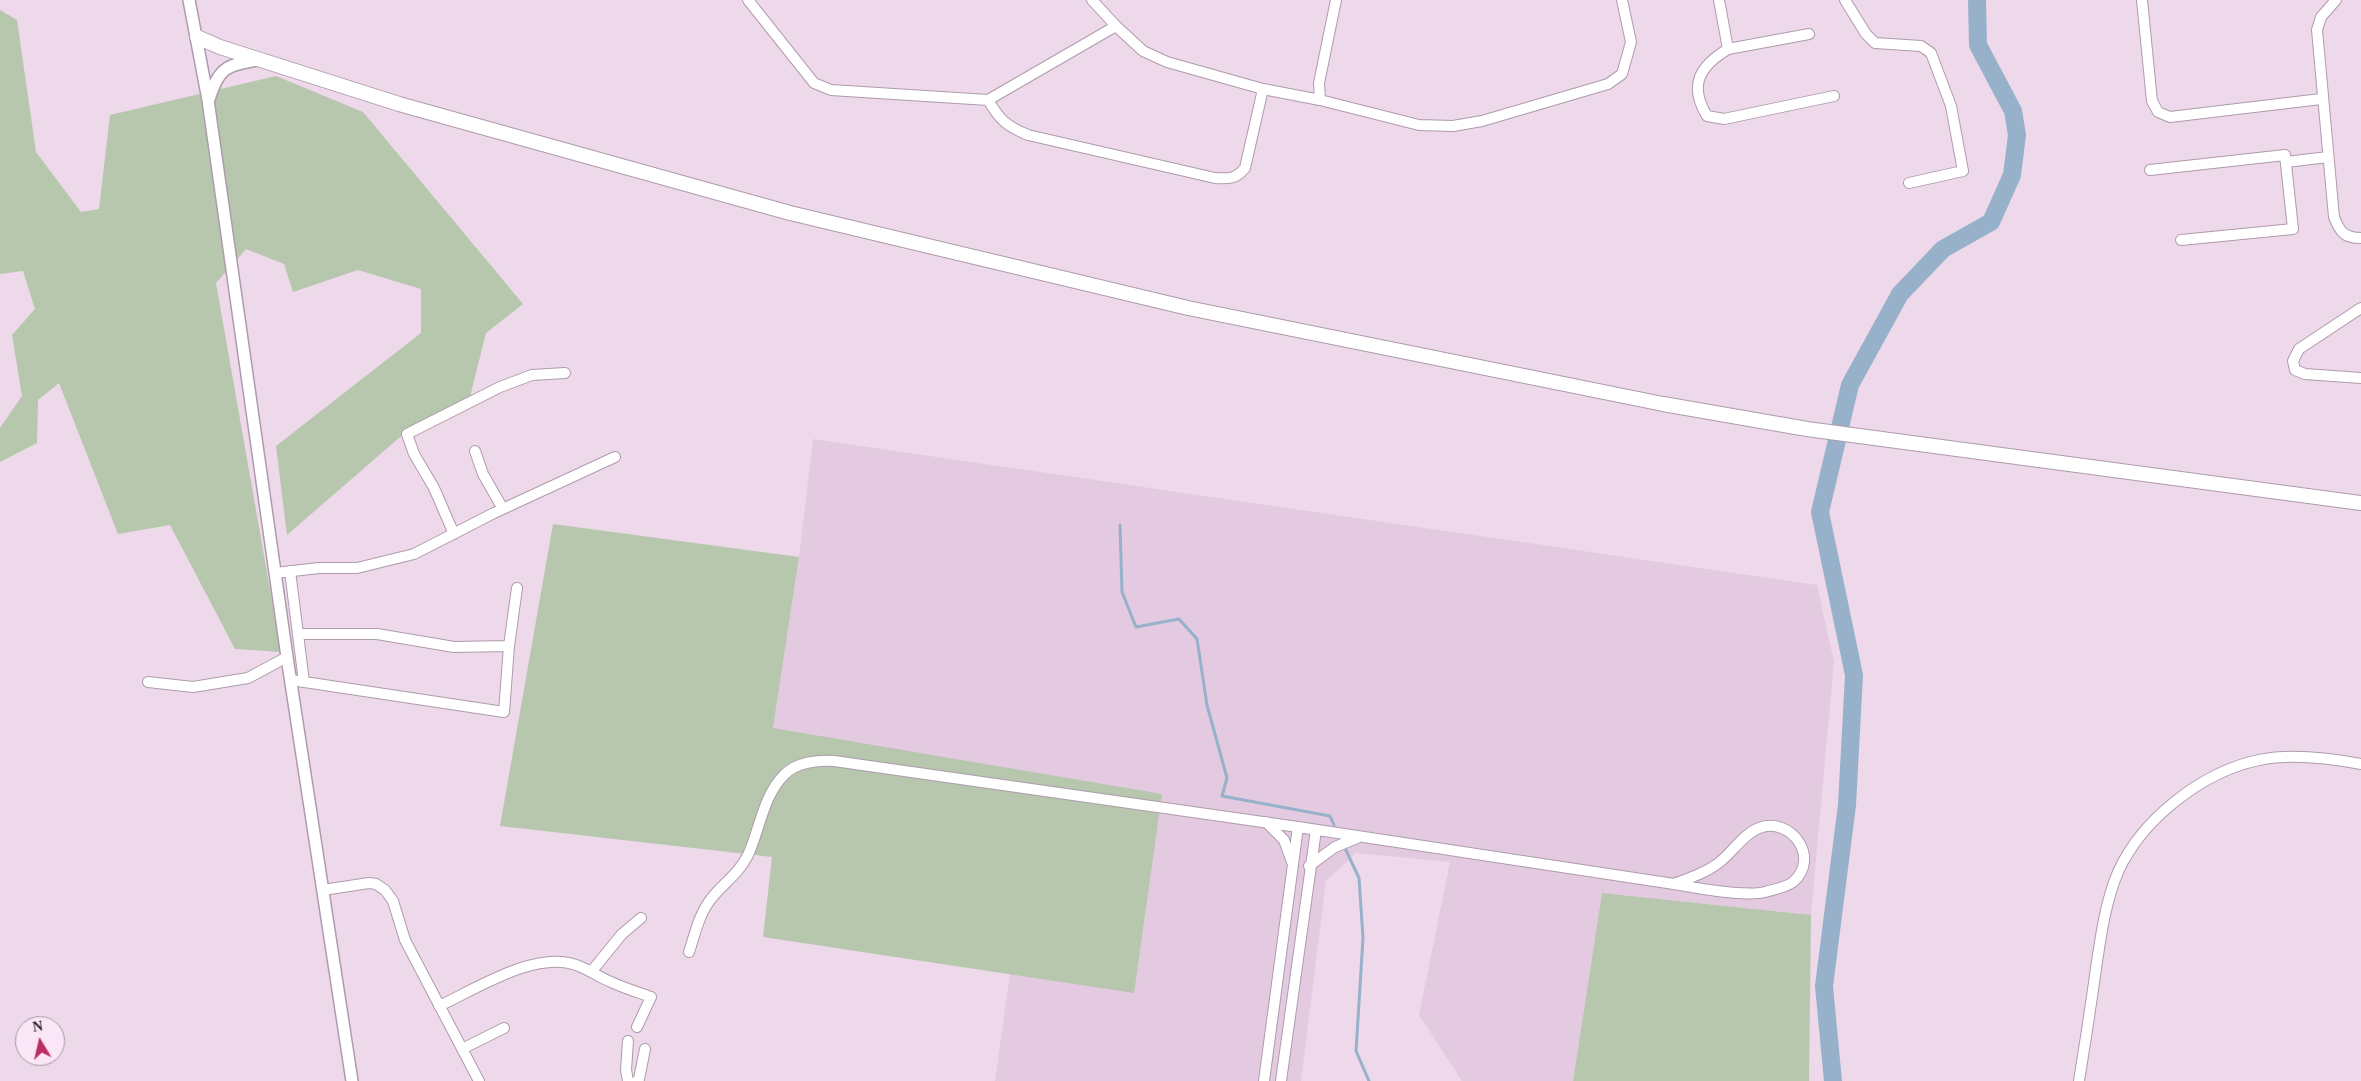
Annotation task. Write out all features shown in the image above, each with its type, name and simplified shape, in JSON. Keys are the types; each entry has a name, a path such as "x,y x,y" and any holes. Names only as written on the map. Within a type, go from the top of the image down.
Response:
{"main road":[{"path":"197,37 258,60 409,107 809,218 1188,308 1653,402 1807,429 2361,503"}],"street":[{"path":"189,0 208,100 286,652 352,1081"},
{"path":"748,0 814,83 821,88 988,100 1116,26"},
{"path":"1092,0 1143,51 1167,62 1263,89 1320,100 1419,125 1453,126 1482,121 1608,84 1622,74 1631,42 1622,0"},
{"path":"1320,100 1320,83 1336,0"},
{"path":"1719,0 1728,49"},
{"path":"1845,0 1866,34 1875,43 1921,46 1927,49 1931,53 1951,106 1963,171 1909,184"},
{"path":"2142,0 2152,101 2158,112 2170,117 2322,99"},
{"path":"2336,0 2321,17 2316,30 2334,217 2340,232 2351,238 2361,238"},
{"path":"1810,34 1728,49 1712,59 1699,74 1698,90 1701,106 1706,116 1724,119 1834,96"},
{"path":"208,100 213,84 224,69 232,65 258,60"},
{"path":"988,100 999,119 1010,128 1028,135 1215,178 1228,179 1238,176 1245,168 1263,89"},
{"path":"2150,170 2285,155 2293,229 2181,240"},
{"path":"2286,162 2328,157"},
{"path":"2361,308 2299,349 2293,361 2296,370 2305,374 2361,378"},
{"path":"454,534 434,488 414,454 407,434 508,384 532,375 565,373"},
{"path":"475,451 483,474 503,509"},
{"path":"275,573 357,568 414,554 503,509 616,457"},
{"path":"290,571 304,682"},
{"path":"291,680 504,712 509,646 517,588"},
{"path":"298,634 377,634 454,647 509,646"},
{"path":"148,682 193,687 248,678 286,652 300,647"},
{"path":"2079,1081 2105,911 2118,872 2143,834 2176,799 2219,773 2259,760 2294,757 2361,764"},
{"path":"689,952 699,920 711,899 735,876 748,855 773,790 785,774 817,760 1266,822 1724,892 1763,893 1792,883 1803,869 1804,856 1801,842 1794,834 1784,828 1772,825 1757,828 1720,862 1674,884"},
{"path":"1266,822 1284,840 1292,864"},
{"path":"1264,1081 1298,827"},
{"path":"1281,1081 1309,866 1316,830"},
{"path":"1309,866 1335,847 1359,837"},
{"path":"323,890 369,883 376,884 385,890 393,901 404,940 479,1081"},
{"path":"591,972 622,934 641,918"},
{"path":"439,1006 532,964 559,962 576,965 610,982 651,996 637,1027"},
{"path":"462,1049 504,1028"},
{"path":"628,1041 626,1070 628,1081"},
{"path":"637,1081 639,1079 644,1050"}],"shaded area":[{"path":"813,439 1817,585 1834,662 1811,915 1602,893 1573,1081 1462,1081 1419,1015 1450,862 1356,853 1326,881 1301,1081 995,1081 1010,973 1134,992 773,728 799,557"}],"green space":[{"path":"0,10 17,20 36,152 81,212 99,209 110,115 276,76 363,112 523,304 486,333 470,397 407,431 287,535 276,446 421,333 421,289 358,270 293,292 284,264 246,249 216,283 281,652 235,649 170,525 118,534 59,383 38,400 37,443 0,462 0,428 22,396 12,335 35,309 23,271 0,274"},
{"path":"553,524 799,557 773,728 1162,794 1134,993 763,937 772,857 500,826"},
{"path":"1602,893 1811,915 1809,1081 1573,1081"}],"waterway":[{"path":"1833,1081 1824,986 1847,805 1854,675 1820,512 1850,385 1900,294 1943,249 1991,222 2012,175 2017,135 2013,111 1978,45 1977,0"},
{"path":"1120,525 1122,592 1136,627 1179,619 1197,639 1207,705 1227,778 1222,796 1330,816 1334,825"},
{"path":"1344,846 1359,878 1363,938 1356,1051 1369,1081"}]}
